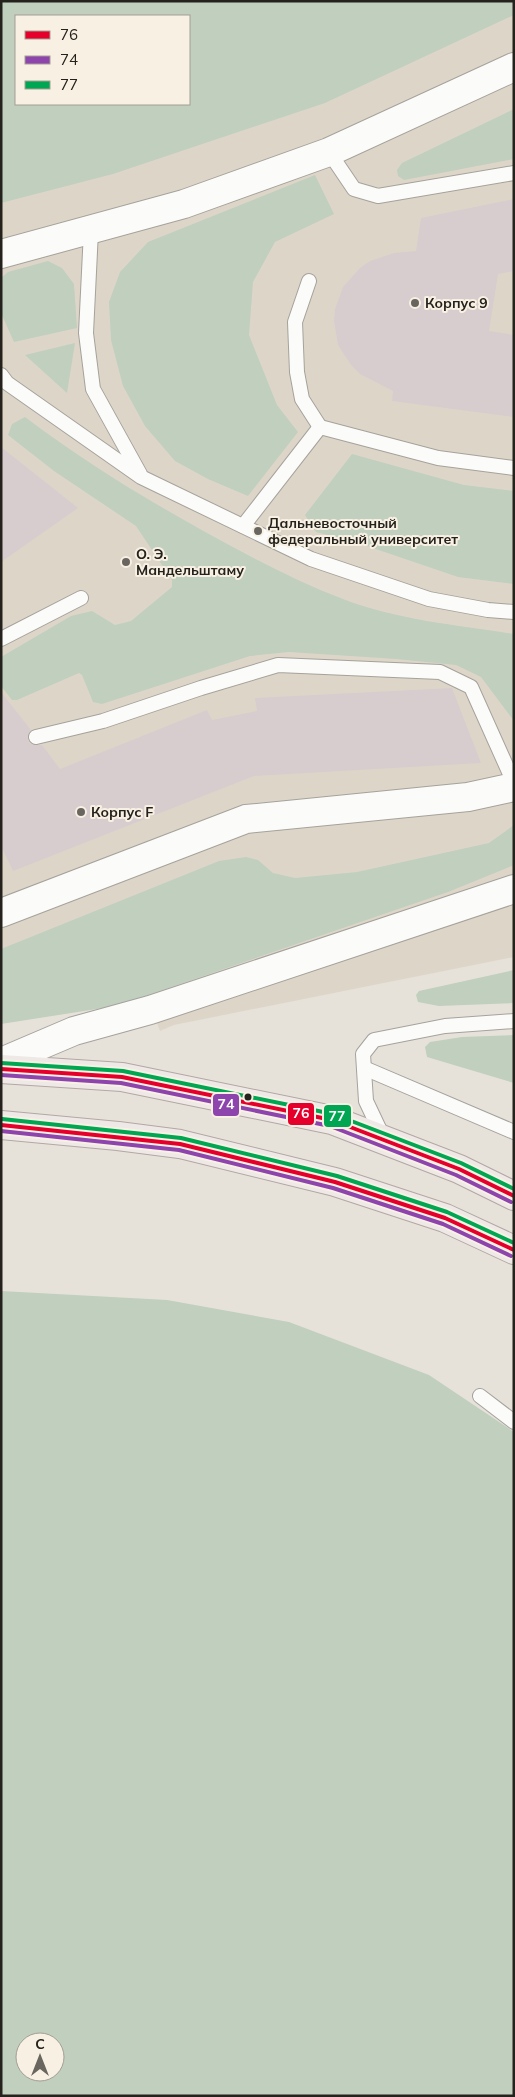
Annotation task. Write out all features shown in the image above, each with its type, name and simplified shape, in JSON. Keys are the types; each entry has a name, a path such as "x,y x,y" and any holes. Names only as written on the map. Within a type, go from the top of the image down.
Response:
{"main road":[{"path":"1,1069 122,1077 332,1120 459,1169 514,1196"},
{"path":"1,1125 180,1144 335,1182 445,1218 514,1250"}],"street":[{"path":"1,254 91,231 184,204 329,152 514,67"},
{"path":"1,913 246,819 468,797 514,785"},
{"path":"1,1062 74,1031 150,1010 514,889"}],"lane":[{"path":"329,152 354,189 378,196 514,173"},
{"path":"91,231 86,334 94,389 141,477"},
{"path":"309,281 295,322 297,372 302,399 320,427 438,458 514,468"},
{"path":"3,382 141,477 311,559 429,599 488,610 514,612"},
{"path":"243,526 320,427"},
{"path":"1,639 80,598"},
{"path":"36,737 103,721 201,688 278,665 440,672 471,687 514,785"},
{"path":"384,1139 366,1101 363,1054 374,1040 445,1026 514,1020"},
{"path":"364,1068 514,1132"},
{"path":"480,1396 514,1422"}],"shaded area":[{"name":"Дальневосточный федеральный университет","path":"1,1 514,1 514,957 174,1025 160,1031 141,981 1,1009"}],"green space":[{"path":"1,1 514,1 514,15 325,103 113,174 1,203"},
{"path":"514,109 514,159 404,180 398,176 397,170 402,163"},
{"path":"315,175 334,214 275,242 253,282 249,335 277,405 298,432 248,496 208,479 175,461 145,426 123,386 111,340 109,302 120,272 148,242"},
{"path":"48,261 62,268 74,284 77,328 14,342 1,313 1,278 8,272"},
{"path":"75,343 67,393 25,355"},
{"path":"25,417 91,464 160,506 240,551 308,584 343,599 384,612 427,621 514,634 514,721 481,677 456,665 289,652 250,656 102,704 93,702 82,675 79,673 17,700 12,700 1,686 1,657 71,616 92,611 115,625 131,621 172,587 172,580 136,526 54,471 8,435 12,424"},
{"path":"352,454 464,485 514,491 514,584 458,577 364,545 316,532 305,515"},
{"path":"514,825 514,865 448,892 116,1006 1,1024 1,949 219,861 246,857 258,860 273,873 295,878 357,872 489,843"},
{"path":"514,970 514,1003 439,1006 418,1002 416,995 419,991"},
{"path":"514,1035 514,1083 427,1057 425,1047 430,1042 462,1037"},
{"path":"1,1291 167,1300 289,1322 429,1375 514,1432 514,2096 1,2096"}],"building":[{"name":"Корпус 9","path":"514,199 514,271 498,274 489,331 514,335 514,417 392,401 393,391 360,374 351,365 338,345 334,321 335,309 343,287 360,268 370,261 394,253 416,251 421,218"},
{"path":"1,447 78,508 1,562"},
{"name":"Корпус F","path":"452,688 481,763 254,776 13,871 1,846 1,692 31,730 28,735 29,743 42,745 60,769 207,710 212,720 257,711 255,698"}],"transit line":[{"name":"77","path":"1,1063 123,1071 333,1114 461,1163 514,1189"},
{"name":"76","path":"1,1069 122,1077 332,1120 459,1169 514,1196"},
{"name":"74","path":"1,1075 121,1083 330,1126 456,1175 511,1202"},
{"name":"77","path":"2,1119 181,1138 337,1176 447,1212 514,1243"},
{"name":"76","path":"1,1125 180,1144 335,1182 445,1218 514,1250"},
{"name":"74","path":"1,1131 179,1150 333,1188 443,1224 511,1256"}],"place":[{"name":"Корпус 9","path":"415,303"},
{"name":"Дальневосточный федеральный университет","path":"258,531"},
{"name":"О. Э. Мандельштаму","path":"126,562"},
{"name":"Корпус F","path":"81,812"}]}
